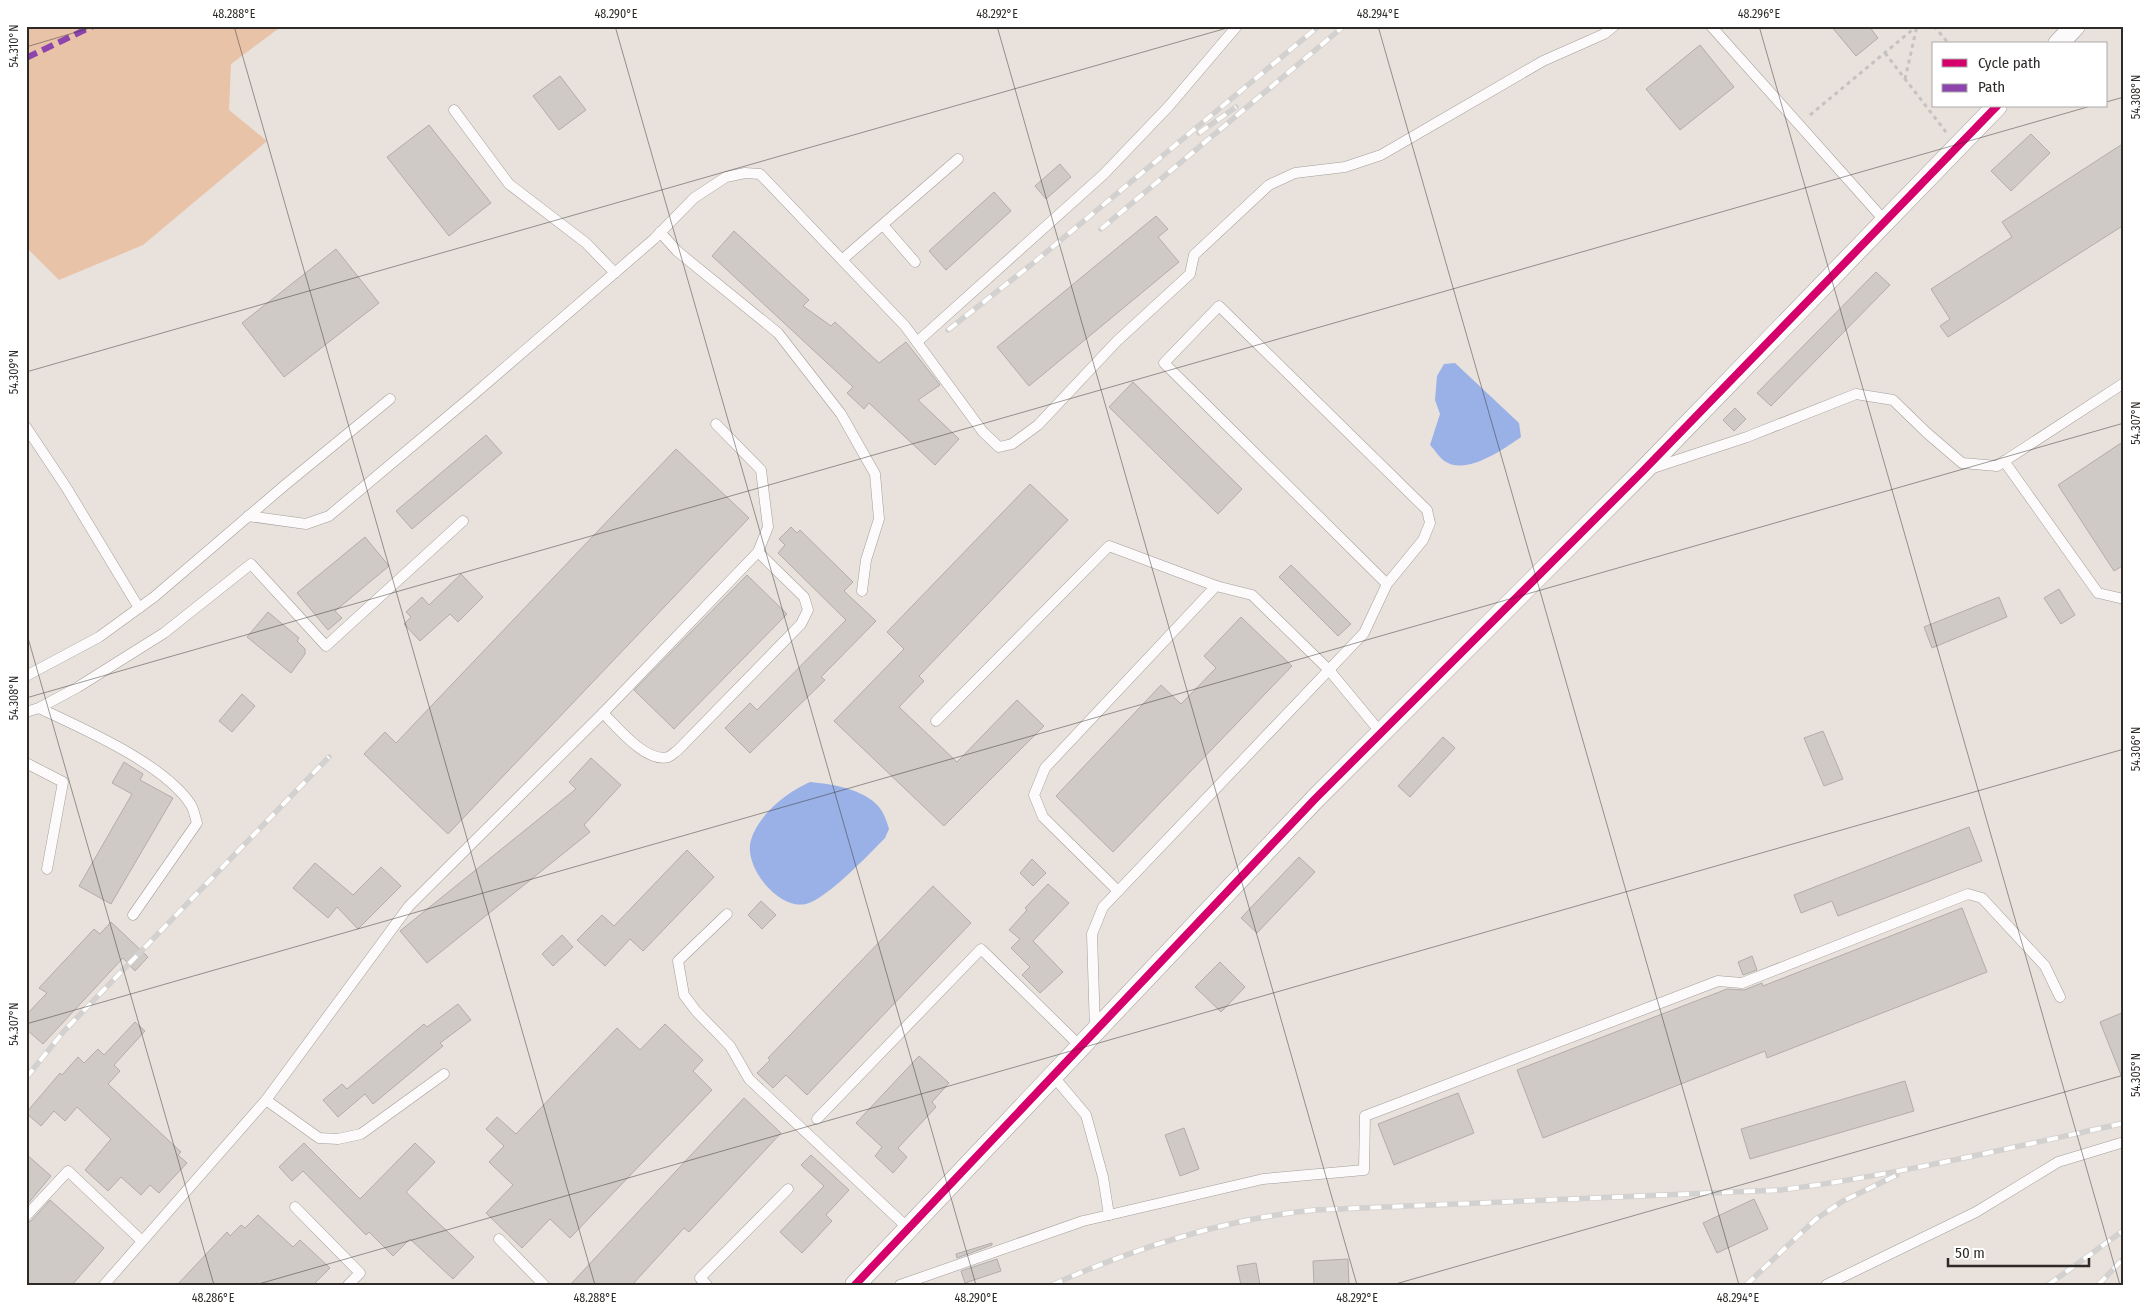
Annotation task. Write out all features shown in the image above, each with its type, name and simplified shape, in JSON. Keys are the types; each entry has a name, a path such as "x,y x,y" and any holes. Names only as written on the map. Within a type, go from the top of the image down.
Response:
{"street":[{"path":"2060,42 2075,26"},
{"path":"855,1285 1054,1077 1315,799 1642,472 1995,108"}],"lane":[{"path":"917,342 1104,174 1169,106 1238,26"},
{"path":"248,516 306,524 330,516 615,273 694,198 726,177 745,173 760,174 905,326 983,432 999,446 1012,444 1038,425 1117,341 1190,274 1194,255 1269,185 1295,173 1345,167 1381,155 1543,61 1604,34 1614,26"},
{"path":"1711,26 1884,221"},
{"path":"454,110 509,184 586,243 615,273"},
{"path":"843,259 958,159"},
{"path":"883,225 915,262"},
{"path":"660,232 677,251 778,333 841,414 875,474 879,519 866,560 862,591"},
{"path":"1088,1041 1092,934 1103,907 1364,633 1387,584 1423,540 1430,524 1427,510 1219,306 1164,363 1387,584"},
{"path":"1642,472 1747,437 1856,394 1893,400 1962,463 1997,466 2124,383"},
{"path":"26,676 99,637 139,608 284,484 390,399"},
{"path":"104,1285 266,1100 409,906 603,713 758,552 768,526 761,470 716,424"},
{"path":"26,427 66,487 139,608"},
{"path":"2004,461 2098,593 2124,599"},
{"path":"26,712 39,708 164,633 251,564 326,646 463,521"},
{"path":"936,720 1109,546 1216,586 1252,595 1329,670 1381,734"},
{"path":"603,713 636,746 652,756 667,757 678,750 801,624 808,610 804,597 758,552"},
{"path":"1118,891 1042,817 1034,795 1045,768 1216,586"},
{"path":"39,708 109,742 145,764 171,783 191,805 197,823 134,915"},
{"path":"26,763 64,782 47,869"},
{"path":"900,1285 1077,1223 1109,1215 1263,1179 1364,1170 1365,1116 1718,981 1742,983 1968,894 1982,898 2045,966 2060,997"},
{"path":"727,914 678,961 679,975 684,994 696,1011 730,1046 749,1079 909,1229"},
{"path":"817,1119 981,948 1088,1041"},
{"path":"266,1100 319,1138 338,1139 361,1134 444,1074"},
{"path":"1054,1077 1086,1115 1103,1177 1109,1215"},
{"path":"1826,1285 1976,1212 2058,1162 2124,1142"},
{"path":"26,1216 68,1171 142,1241"},
{"path":"707,1285 700,1278 788,1188"},
{"path":"295,1208 360,1273 348,1285"},
{"path":"500,1240 544,1285"}],"path":[{"path":"1798,125 1917,26"},
{"path":"1905,79 1917,26"},
{"path":"1934,26 1947,42"},
{"path":"1885,53 1957,147"}],"shaded area":[{"path":"26,26 282,26 231,64 229,110 267,141 143,245 59,280 26,247"}],"water":[{"path":"1455,363 1519,423 1521,437 1485,459 1464,465 1446,462 1430,445 1440,414 1435,400 1437,376 1444,364"},
{"path":"810,782 838,786 865,796 881,809 889,829 885,838 825,894 806,904 795,904 784,900 765,884 752,862 751,840 760,822 774,805"}],"building":[{"path":"1831,26 1869,26 1878,38 1856,56"},
{"path":"1700,45 1734,87 1680,130 1646,89"},
{"path":"560,76 586,110 559,130 533,96"},
{"path":"429,125 491,203 449,236 387,157"},
{"path":"2031,134 2050,153 2011,191 1991,171"},
{"path":"2124,143 2124,225 1948,337 1940,326 1950,319 1931,289 2012,237 2002,222"},
{"path":"1060,164 1071,177 1046,199 1035,186"},
{"path":"994,192 1011,211 946,270 929,251"},
{"path":"1156,216 1168,229 1158,237 1179,262 1029,386 997,347"},
{"path":"734,231 809,300 803,306 831,326 835,322 879,363 906,342 940,385 918,400 959,439 935,465 869,403 864,409 847,393 853,387 712,256"},
{"path":"336,249 379,303 284,377 242,323"},
{"path":"1876,272 1890,285 1771,406 1757,393"},
{"path":"1133,382 1242,489 1218,514 1109,407"},
{"path":"1735,408 1746,419 1734,431 1723,420"},
{"path":"486,435 502,453 412,529 396,511"},
{"path":"2124,441 2124,565 2114,571 2058,485"},
{"path":"676,449 749,518 448,834 364,754 385,732 396,743"},
{"path":"1030,484 1068,520 919,676 924,681 899,707 957,762 1017,700 1044,726 944,826 834,721 904,649 887,632"},
{"path":"791,527 797,533 800,530 853,582 844,591 876,621 821,677 825,680 750,753 725,728 750,703 757,710 846,620 778,553 785,545 779,539"},
{"path":"365,537 389,566 335,611 342,618 328,630 297,593"},
{"path":"1291,565 1351,624 1338,636 1279,577"},
{"path":"461,574 483,597 458,622 450,614 420,641 404,624 411,617 406,612 422,597 429,605"},
{"path":"747,575 787,614 674,729 634,690"},
{"path":"2059,589 2075,615 2061,624 2044,598"},
{"path":"1999,597 2007,617 1932,648 1924,627"},
{"path":"268,612 299,638 297,641 305,649 305,654 291,673 247,637"},
{"path":"1241,617 1292,666 1113,852 1056,796 1161,685 1181,704 1216,668 1204,656"},
{"path":"242,694 255,706 232,732 219,721"},
{"path":"1823,731 1843,779 1824,786 1804,738"},
{"path":"1443,737 1455,748 1410,797 1398,786"},
{"path":"591,758 621,785 584,825 590,832 427,963 400,931 576,789 569,782"},
{"path":"124,762 143,774 140,780 173,798 111,904 79,886 132,794 112,783"},
{"path":"1969,827 1982,861 1838,916 1832,901 1801,913 1794,895"},
{"path":"687,850 714,877 643,951 630,939 605,966 577,940 602,915 614,926"},
{"path":"1299,857 1315,872 1257,933 1241,918"},
{"path":"1032,859 1046,873 1033,886 1020,873"},
{"path":"315,863 353,895 381,867 401,886 358,929 337,907 328,918 293,888"},
{"path":"1048,884 1069,903 1033,941 1063,972 1040,993 1022,975 1030,967 1011,948 1020,939 1009,930 1027,910 1025,908"},
{"path":"933,886 971,923 807,1095 786,1075 773,1088 757,1073 770,1060 768,1058"},
{"path":"761,901 776,915 762,929 748,915"},
{"path":"1962,908 1987,972 1767,1058 1765,1051 1543,1138 1517,1070 1727,989 1744,990 1762,983 1763,986"},
{"path":"111,922 148,957 135,971 123,958 43,1044 26,1029 26,1015 47,993 39,988 94,929 100,934"},
{"path":"562,935 573,947 553,966 542,954"},
{"path":"1752,956 1757,970 1743,975 1738,962"},
{"path":"1220,962 1245,987 1221,1012 1195,987"},
{"path":"458,1004 471,1020 440,1043 443,1046 373,1104 365,1094 338,1117 323,1100 342,1084 347,1089 424,1024 427,1027"},
{"path":"2124,1012 2124,1080 2123,1080 2100,1022"},
{"path":"135,1022 145,1031 114,1065 120,1071 108,1084 181,1152 178,1155 187,1163 159,1193 150,1185 141,1195 121,1177 108,1191 85,1170 111,1139 77,1107 65,1121 54,1111 41,1126 26,1113 60,1073 62,1075 78,1057 84,1063 98,1049 104,1055"},
{"path":"665,1024 703,1060 693,1071 712,1090 570,1238 550,1219 522,1248 486,1213 513,1185 489,1162 504,1146 486,1129 497,1117 516,1134 617,1028 640,1050"},
{"path":"919,1056 949,1083 932,1102 936,1107 898,1148 907,1157 893,1173 875,1156 882,1147 856,1123"},
{"path":"1905,1081 1914,1111 1750,1159 1741,1129"},
{"path":"1458,1093 1474,1133 1394,1165 1378,1124"},
{"path":"744,1098 781,1133 689,1232 684,1228 632,1285 570,1285"},
{"path":"1184,1128 1199,1169 1180,1176 1165,1135"},
{"path":"304,1143 360,1199 415,1143 435,1162 406,1192 474,1257 453,1279 410,1239 393,1256 369,1232 366,1235 303,1171 292,1181 279,1167"},
{"path":"26,1154 51,1176 26,1206"},
{"path":"811,1155 849,1190 826,1215 832,1221 802,1253 780,1232 824,1186 801,1165"},
{"path":"1754,1199 1768,1229 1717,1253 1703,1223"},
{"path":"50,1200 104,1248 72,1285 26,1285 26,1223 31,1221"},
{"path":"258,1215 293,1247 300,1240 330,1268 313,1285 177,1285 227,1232 230,1236 241,1225 245,1228"},
{"path":"992,1243 992,1245 957,1258 956,1254"},
{"path":"997,1259 1001,1271 965,1283 961,1271"},
{"path":"1348,1259 1349,1285 1314,1285 1313,1261"},
{"path":"1256,1263 1260,1285 1241,1285 1237,1266"}],"railway":[{"path":"948,330 1032,264 1319,26"},
{"path":"1101,229 1344,26"},
{"path":"1199,133 1236,107"},
{"path":"26,1078 64,1031 329,757"},
{"path":"1052,1285 1115,1259 1181,1237 1248,1220 1282,1214 1315,1210 1781,1190 1910,1169 2124,1123"},
{"path":"1746,1285 1816,1219 1843,1201 1897,1175"},
{"path":"2048,1285 2124,1230"},
{"path":"2098,1285 2124,1258"}],"marked path":[{"path":"26,58 93,26"}],"cycle path":[{"path":"855,1285 1315,799 1642,472 1995,108"}]}
